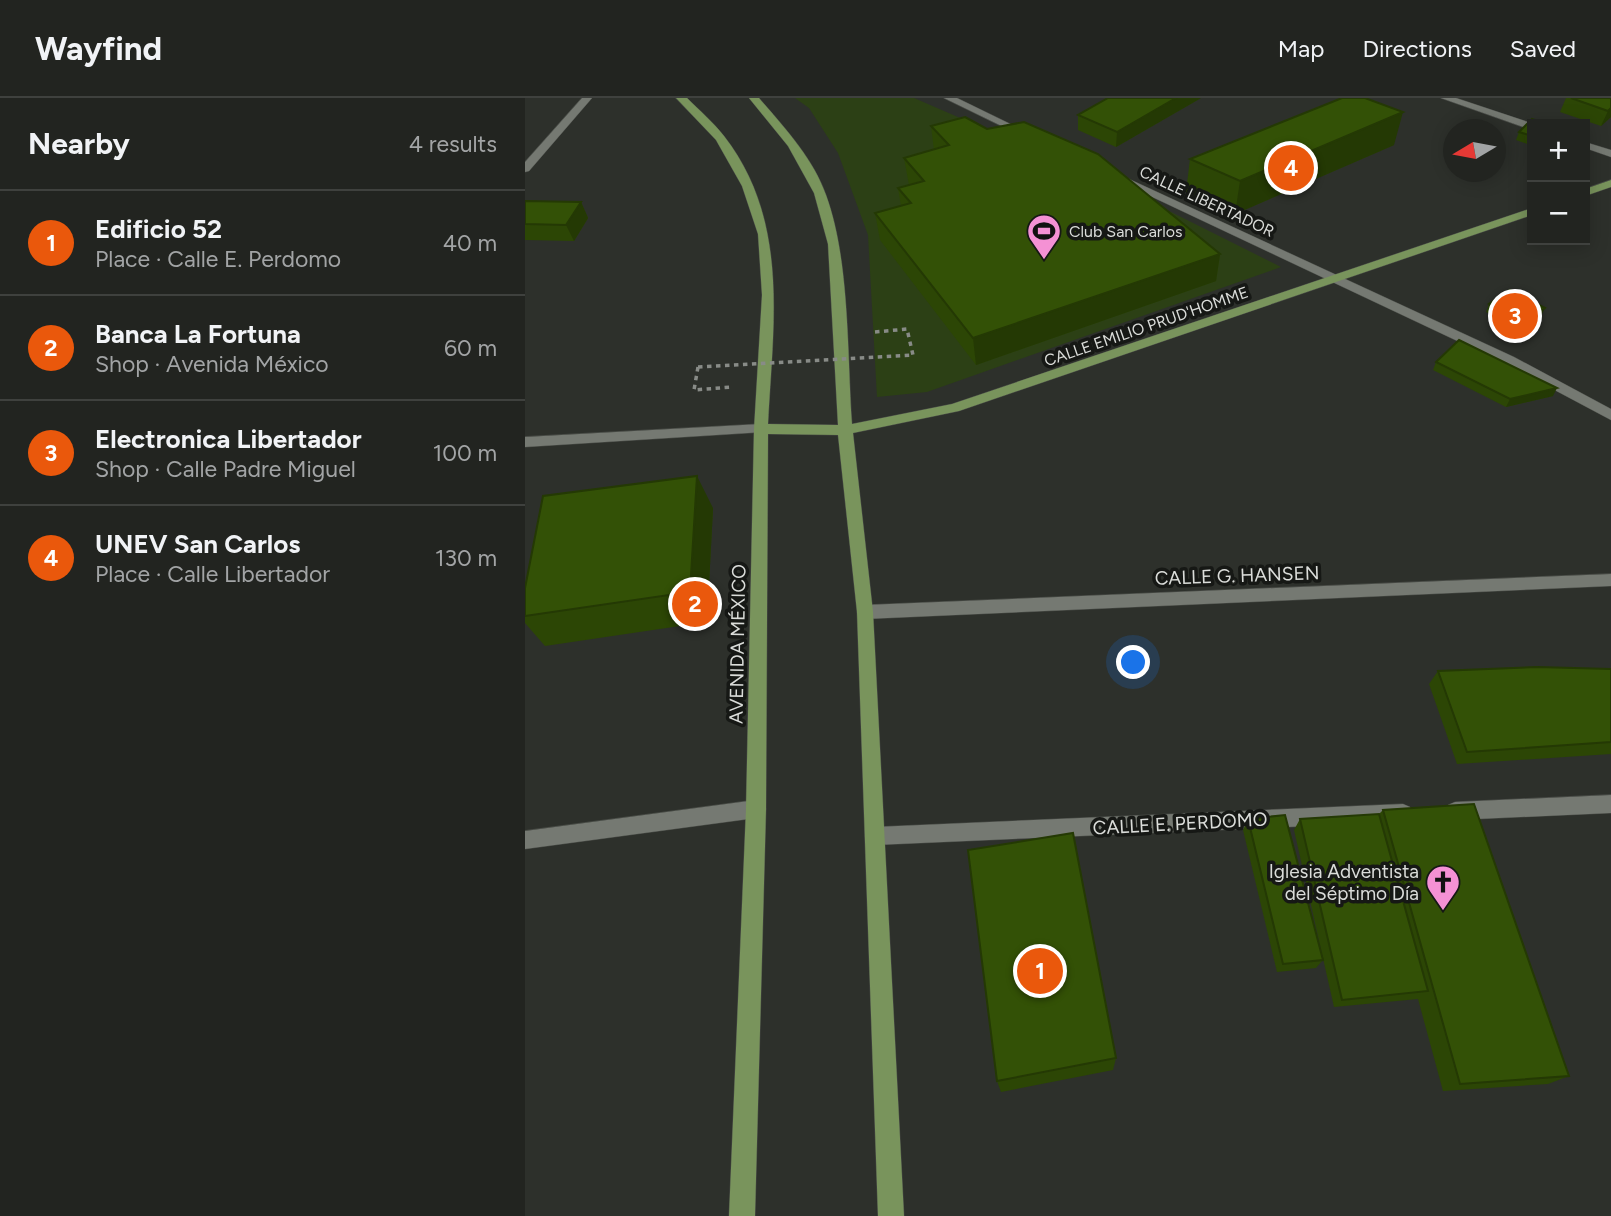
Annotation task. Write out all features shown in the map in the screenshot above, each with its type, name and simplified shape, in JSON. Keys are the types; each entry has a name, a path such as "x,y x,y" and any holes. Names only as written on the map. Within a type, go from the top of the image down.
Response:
{"main road":[{"name":"AVENIDA MÉXICO","path":"681,98 720,138 748,186 764,234 768,295 761,429 756,809 742,1216"},
{"path":"754,98 793,145 820,193 834,244 845,430 865,612 891,1216"},
{"path":"1590,190 1611,183"},
{"name":"CALLE EMILIO PRUD'HOMME","path":"761,429 845,430 954,408 1338,280 1527,213"}],"street":[{"path":"525,169 529,160 587,98"},
{"path":"949,98 1037,139"},
{"path":"1446,98 1527,126"},
{"path":"1590,147 1611,154"},
{"name":"CALLE LIBERTADOR","path":"1099,168 1509,360 1611,415"},
{"path":"525,442 761,429"},
{"name":"CALLE G. HANSEN","path":"865,612 1610,581"},
{"name":"CALLE E. PERDOMO","path":"875,836 1611,804"},
{"path":"525,840 756,809"}],"path":[{"path":"694,390 698,367 913,355 907,329"}],"green space":[{"path":"795,98 914,98 1127,190 1281,267 927,392 877,397 868,235 838,153 809,108"}],"building":[{"path":"1108,98 1176,98 1117,132 1078,115"},
{"path":"1342,98 1365,98 1403,112 1240,181 1190,159"},
{"path":"1571,98 1611,98 1611,108 1608,111"},
{"name":"Club San Carlos","path":"965,117 987,129 1024,122 1098,154 1220,254 973,338 875,213 911,203 898,188 924,181 904,158 949,145 931,126"},
{"path":"1527,124 1527,134 1519,132"},
{"path":"525,201 581,202 566,225 525,224"},
{"path":"1510,290 1545,308 1526,323 1489,304"},
{"path":"1459,340 1557,388 1510,399 1436,362"},
{"path":"697,476 690,592 525,616 525,588 543,496"},
{"path":"1537,667 1611,669 1611,742 1467,752 1438,671"},
{"name":"Iglesia Adventista del Séptimo Día","path":"1474,804 1569,1076 1460,1084 1383,810"},
{"path":"1379,814 1428,991 1342,1000 1300,819"},
{"path":"1285,815 1323,960 1283,964 1248,819"},
{"path":"1073,833 1116,1058 997,1081 968,850"}],"place":[{"name":"UNEV San Carlos","path":"1291,168"},
{"name":"Club San Carlos","path":"1044,261"},
{"name":"Electronica Libertador","path":"1515,316"},
{"name":"Banca La Fortuna","path":"695,604"},
{"name":"Iglesia Adventista del Séptimo Día","path":"1443,912"},
{"name":"Edificio 52","path":"1040,971"}]}
